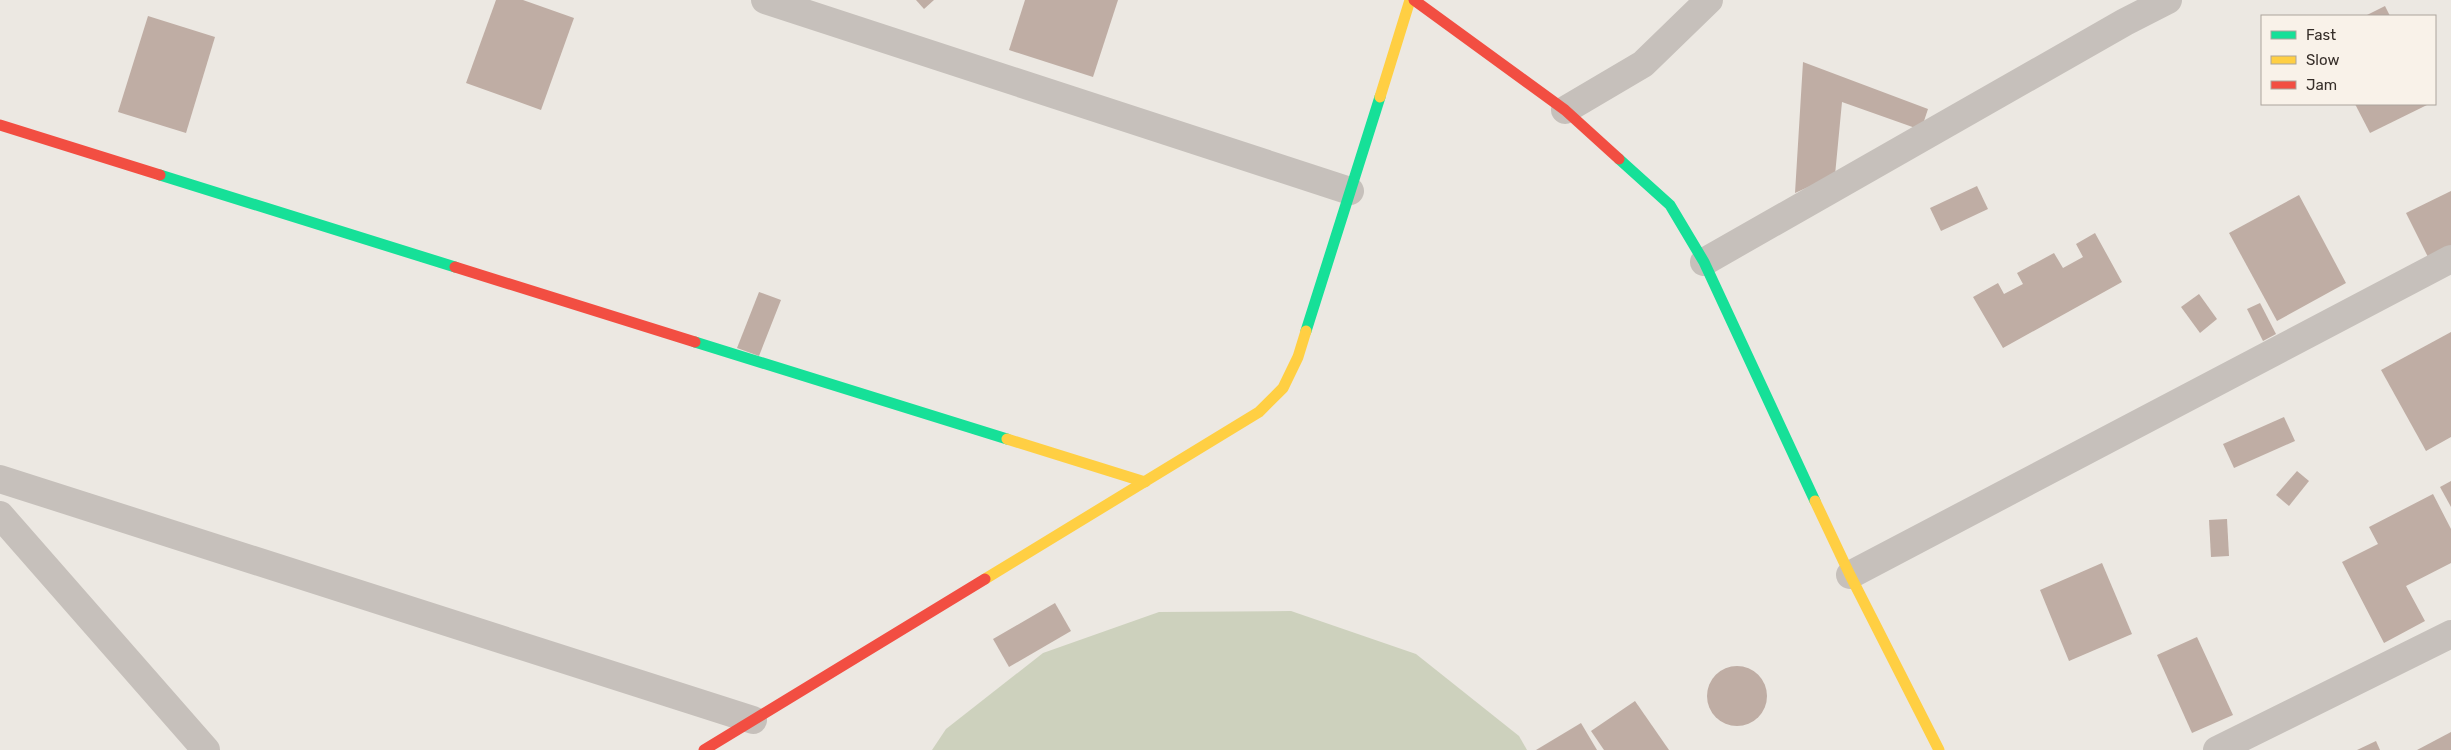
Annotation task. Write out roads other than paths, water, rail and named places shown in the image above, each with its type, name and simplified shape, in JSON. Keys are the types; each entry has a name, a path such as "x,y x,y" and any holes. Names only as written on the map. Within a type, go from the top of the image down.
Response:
{"street":[{"path":"765,0 1350,190"},
{"path":"704,750 1259,412 1283,388 1298,357 1412,0 1565,110 1670,205 1704,262 1850,575 1939,750"},
{"path":"1565,110 1643,64 1709,0"},
{"path":"1704,262 2129,11 2168,0"},
{"path":"0,125 1145,482"},
{"path":"1850,575 2451,259"},
{"path":"0,479 753,720"},
{"path":"0,515 206,750"},
{"path":"2217,750 2451,634"}]}
